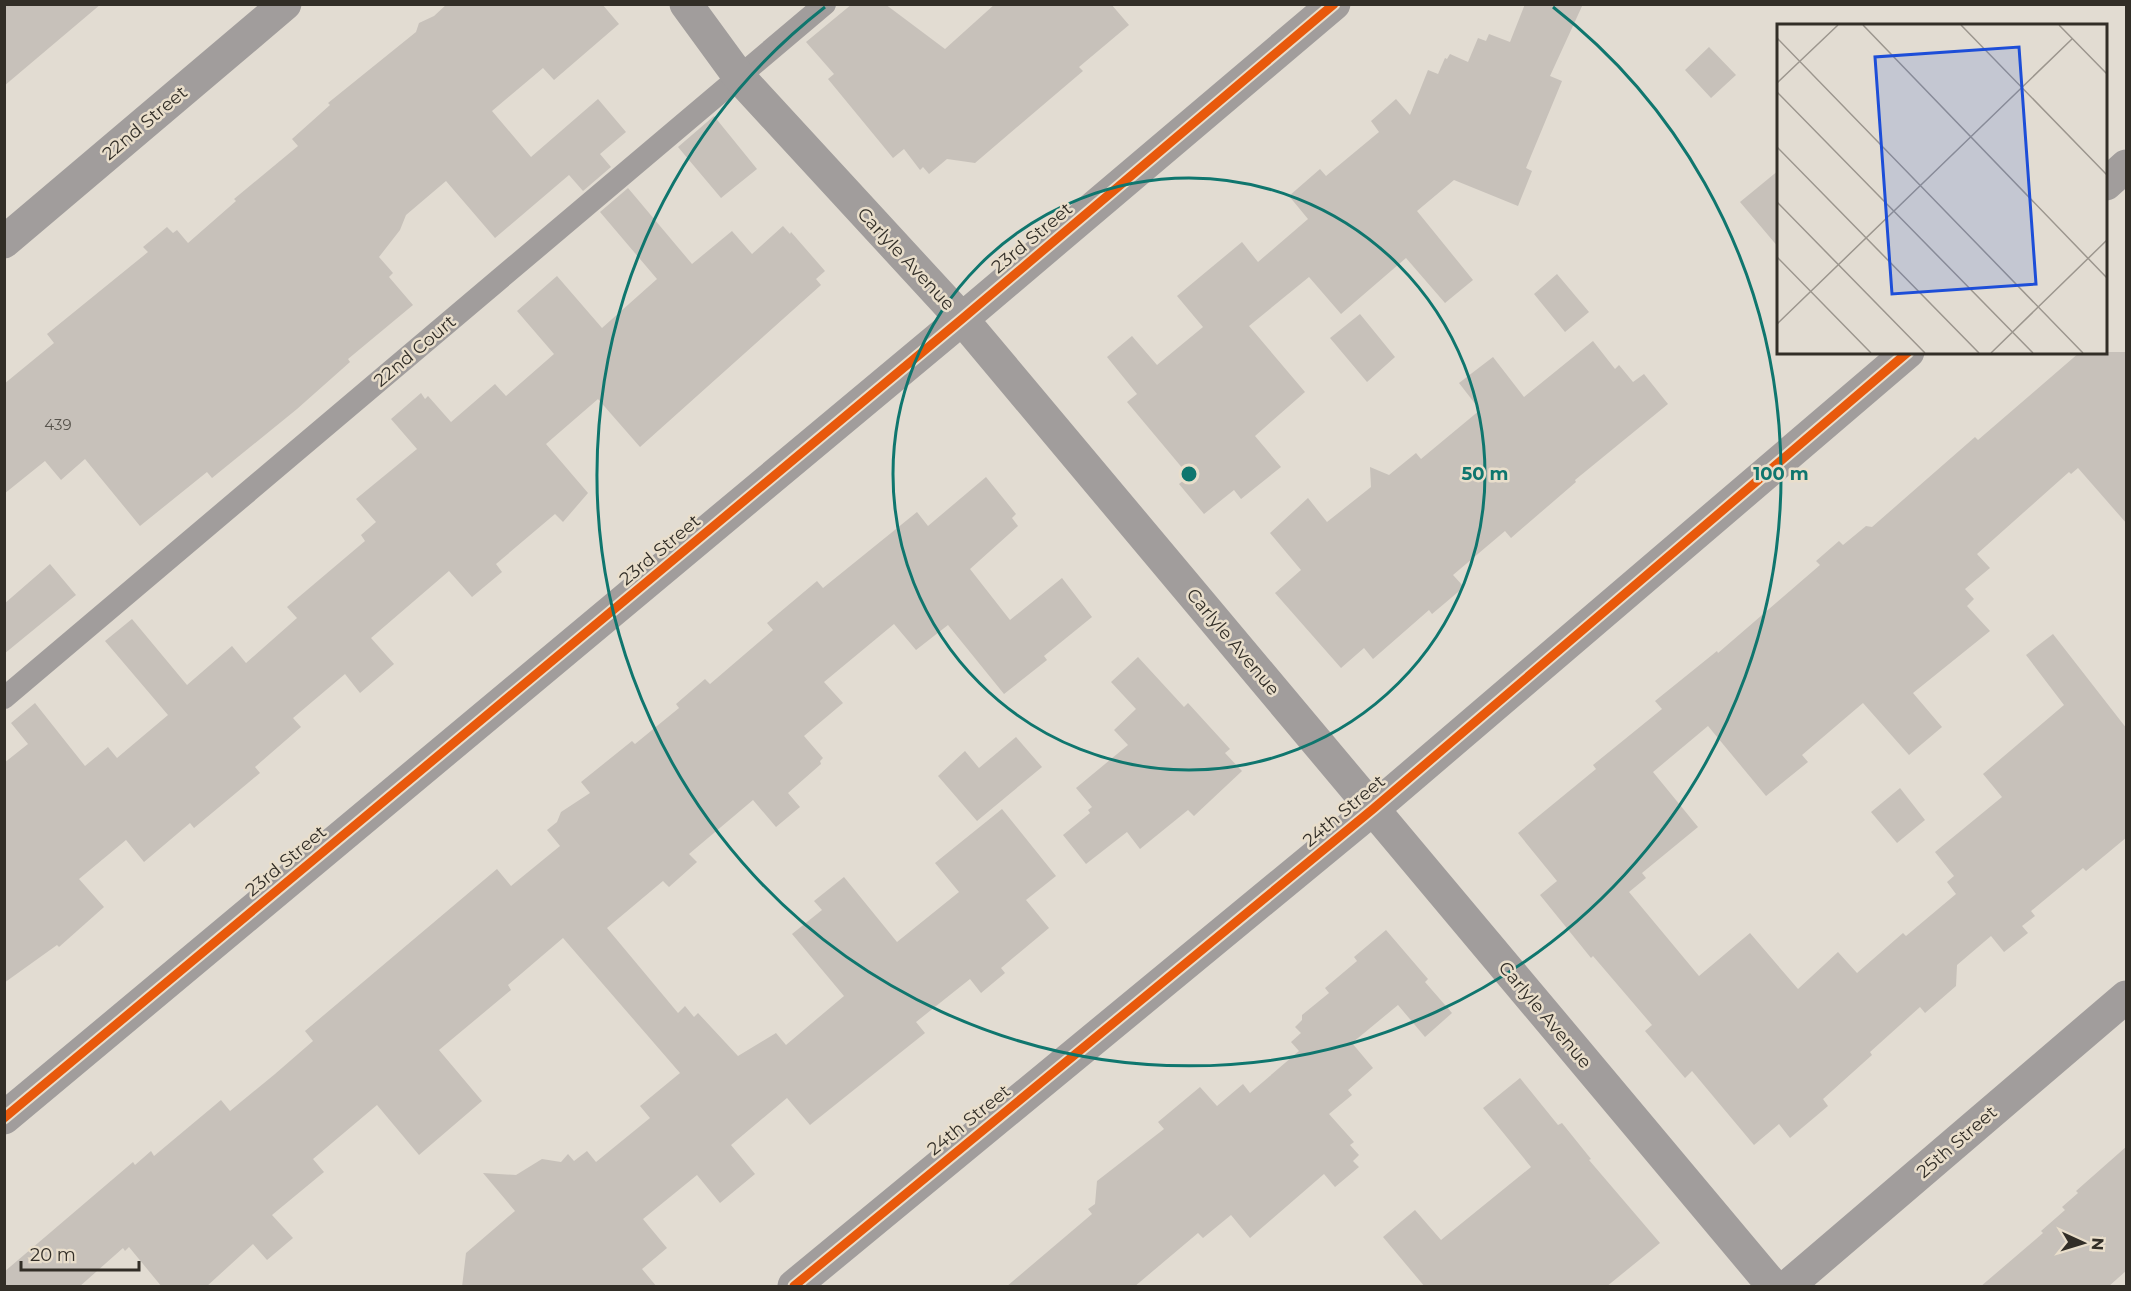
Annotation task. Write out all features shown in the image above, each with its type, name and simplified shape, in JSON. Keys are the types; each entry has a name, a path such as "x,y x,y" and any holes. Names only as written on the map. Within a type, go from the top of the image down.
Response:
{"street":[{"name":"22nd Street","path":"4,242 285,4"},
{"name":"Carlyle Avenue","path":"686,4 740,78 962,320 1773,1287"},
{"name":"23rd Street","path":"4,1118 962,320 1334,4"},
{"path":"2107,183 2127,166"},
{"name":"24th Street","path":"794,1287 1373,809 1906,354"},
{"name":"25th Street","path":"1788,1287 2127,997"}],"lane":[{"name":"22nd Court","path":"4,698 825,4"}],"building":[{"path":"4,4 101,4 4,86"},
{"path":"447,4 602,4 619,24 554,80 543,68 492,111 531,157 598,99 626,132 600,154 611,167 583,191 569,175 495,238 446,181 406,215 400,230 379,257 393,273 389,277 413,305 348,359 350,362 297,409 212,478 207,472 140,526 85,459 61,480 45,461 4,494 4,384 54,343 47,334 148,252 143,247 167,227 173,233 177,230 188,243 236,201 234,199 298,146 292,139 330,105 328,103 416,32 419,23 434,16"},
{"path":"852,4 885,4 945,49 995,4 1111,4 1129,25 1079,67 1083,71 975,163 947,159 929,174 923,167 920,170 904,149 893,158 828,79 834,74 806,42"},
{"path":"1525,4 1583,4 1550,76 1562,81 1526,168 1532,171 1518,206 1454,180 1417,211 1473,280 1445,303 1406,258 1341,314 1309,277 1249,326 1305,392 1255,436 1281,467 1241,499 1234,490 1204,514 1179,484 1189,476 1127,402 1137,394 1107,357 1132,336 1157,365 1203,327 1177,296 1242,242 1258,262 1308,219 1289,196 1320,169 1326,176 1379,132 1371,121 1396,99 1410,115 1428,70 1438,74 1445,58 1447,59 1450,54 1468,62 1478,38 1486,41 1489,34 1510,42"},
{"path":"1709,47 1736,75 1711,98 1685,70"},
{"path":"714,116 757,169 721,198 678,147"},
{"path":"1777,172 1777,246 1740,202"},
{"path":"628,188 692,264 732,231 752,254 783,226 825,271 816,279 821,285 640,447 598,399 546,444 588,493 563,522 555,514 496,564 502,572 472,597 449,571 371,638 394,664 360,693 345,674 293,718 301,727 255,767 260,773 194,828 190,823 144,862 126,840 79,879 104,907 59,947 57,945 4,983 4,763 28,744 11,723 35,703 85,766 108,747 117,758 168,715 105,641 132,619 187,685 232,646 246,663 297,618 287,607 365,541 361,535 376,522 356,499 417,449 391,419 421,393 425,399 428,396 451,422 495,384 506,396 554,354 517,311 557,276 602,328 657,279 600,212"},
{"path":"1557,274 1589,312 1565,332 1534,294"},
{"path":"1360,314 1395,357 1367,382 1330,338"},
{"path":"1593,341 1615,369 1619,365 1633,382 1644,374 1668,404 1575,480 1576,482 1511,538 1505,531 1453,575 1464,587 1432,614 1429,610 1373,659 1364,648 1341,668 1275,593 1301,570 1270,533 1308,498 1327,522 1371,487 1370,467 1389,475 1416,453 1421,459 1480,410 1459,383 1493,357 1524,397"},
{"path":"2127,352 2127,524 2078,468 2071,474 2069,472 1977,554 1990,568 1965,589 1974,599 1967,606 1990,631 1913,693 1942,727 1909,755 1863,703 1802,755 1808,762 1766,796 1708,726 1653,772 1698,827 1642,873 1646,878 1629,892 1699,976 1750,933 1798,989 1838,952 1857,973 1903,933 1906,936 1956,894 1947,882 1954,876 1935,852 2002,797 1983,774 2064,705 2026,655 2053,634 2127,729 2127,837 2086,871 2083,868 2031,911 2035,916 2022,926 2028,933 2004,952 1991,936 1957,965 1956,986 1925,1013 1920,1007 1870,1052 1872,1055 1823,1099 1828,1106 1790,1138 1779,1124 1754,1145 1692,1071 1685,1078 1645,1031 1652,1025 1593,956 1591,958 1540,895 1557,881 1518,833 1596,769 1593,765 1662,709 1655,701 1717,651 1718,653 1820,565 1816,561 1839,541 1843,545 1866,526 1872,527 1975,437 1978,440 2078,354"},
{"path":"986,477 1016,514 1012,518 1018,526 970,569 1010,620 1062,578 1092,617 1044,656 1047,660 1004,694 948,625 916,650 894,624 824,682 843,703 804,736 823,758 820,761 821,764 788,793 800,807 776,827 753,800 689,854 697,862 669,887 663,881 607,928 678,1013 685,1006 694,1017 698,1013 738,1056 776,1033 786,1045 844,996 792,934 822,910 814,901 844,877 897,942 959,892 935,863 1002,809 1056,876 1026,900 1049,928 1001,968 1005,973 981,993 970,979 916,1022 925,1033 810,1125 787,1098 731,1145 755,1174 720,1203 697,1175 643,1219 667,1248 642,1269 657,1287 462,1287 466,1253 515,1211 483,1173 516,1175 542,1159 561,1162 568,1154 574,1161 587,1151 596,1162 650,1118 640,1106 680,1073 563,938 508,985 511,990 439,1050 482,1101 419,1155 377,1105 313,1159 324,1172 272,1215 293,1238 267,1260 253,1244 206,1287 162,1287 129,1247 125,1251 123,1248 79,1287 4,1287 4,1272 133,1162 135,1165 151,1151 154,1156 221,1100 230,1111 275,1074 313,1041 305,1031 497,869 511,886 560,846 547,830 557,822 561,812 590,793 581,782 632,741 635,744 679,708 676,704 705,679 710,684 773,630 767,623 817,581 823,588 917,512 928,526"},
{"path":"50,564 76,595 4,654 4,604"},
{"path":"1138,657 1184,707 1188,703 1230,749 1225,753 1242,771 1194,816 1188,810 1140,849 1127,832 1086,864 1063,835 1090,813 1088,810 1092,807 1076,788 1128,745 1114,730 1136,709 1111,682"},
{"path":"1016,737 1042,767 977,821 938,776 965,751 979,768"},
{"path":"1900,788 1925,820 1897,843 1871,812"},
{"path":"1386,930 1428,979 1425,982 1452,1013 1425,1037 1398,1005 1352,1043 1373,1068 1348,1090 1352,1095 1329,1114 1354,1142 1350,1145 1359,1155 1353,1161 1359,1167 1335,1187 1324,1174 1250,1238 1231,1215 1203,1238 1198,1233 1134,1287 1006,1287 1092,1214 1088,1209 1095,1204 1097,1181 1164,1129 1158,1122 1200,1087 1217,1106 1243,1084 1250,1093 1299,1051 1291,1042 1301,1033 1295,1027 1302,1020 1302,1015 1329,993 1325,988 1357,961 1354,957"},
{"path":"1520,1078 1558,1125 1562,1123 1591,1159 1589,1160 1660,1243 1606,1287 1425,1287 1383,1237 1415,1210 1441,1240 1531,1167 1483,1108"},
{"path":"2127,1146 2127,1270 2108,1287 1980,1287 2043,1233 2041,1231 2065,1210 2062,1207 2078,1193 2076,1191"}],"cycle path":[{"path":"4,1118 962,319 1334,4"},
{"path":"794,1286 1373,809 1906,354"}]}
